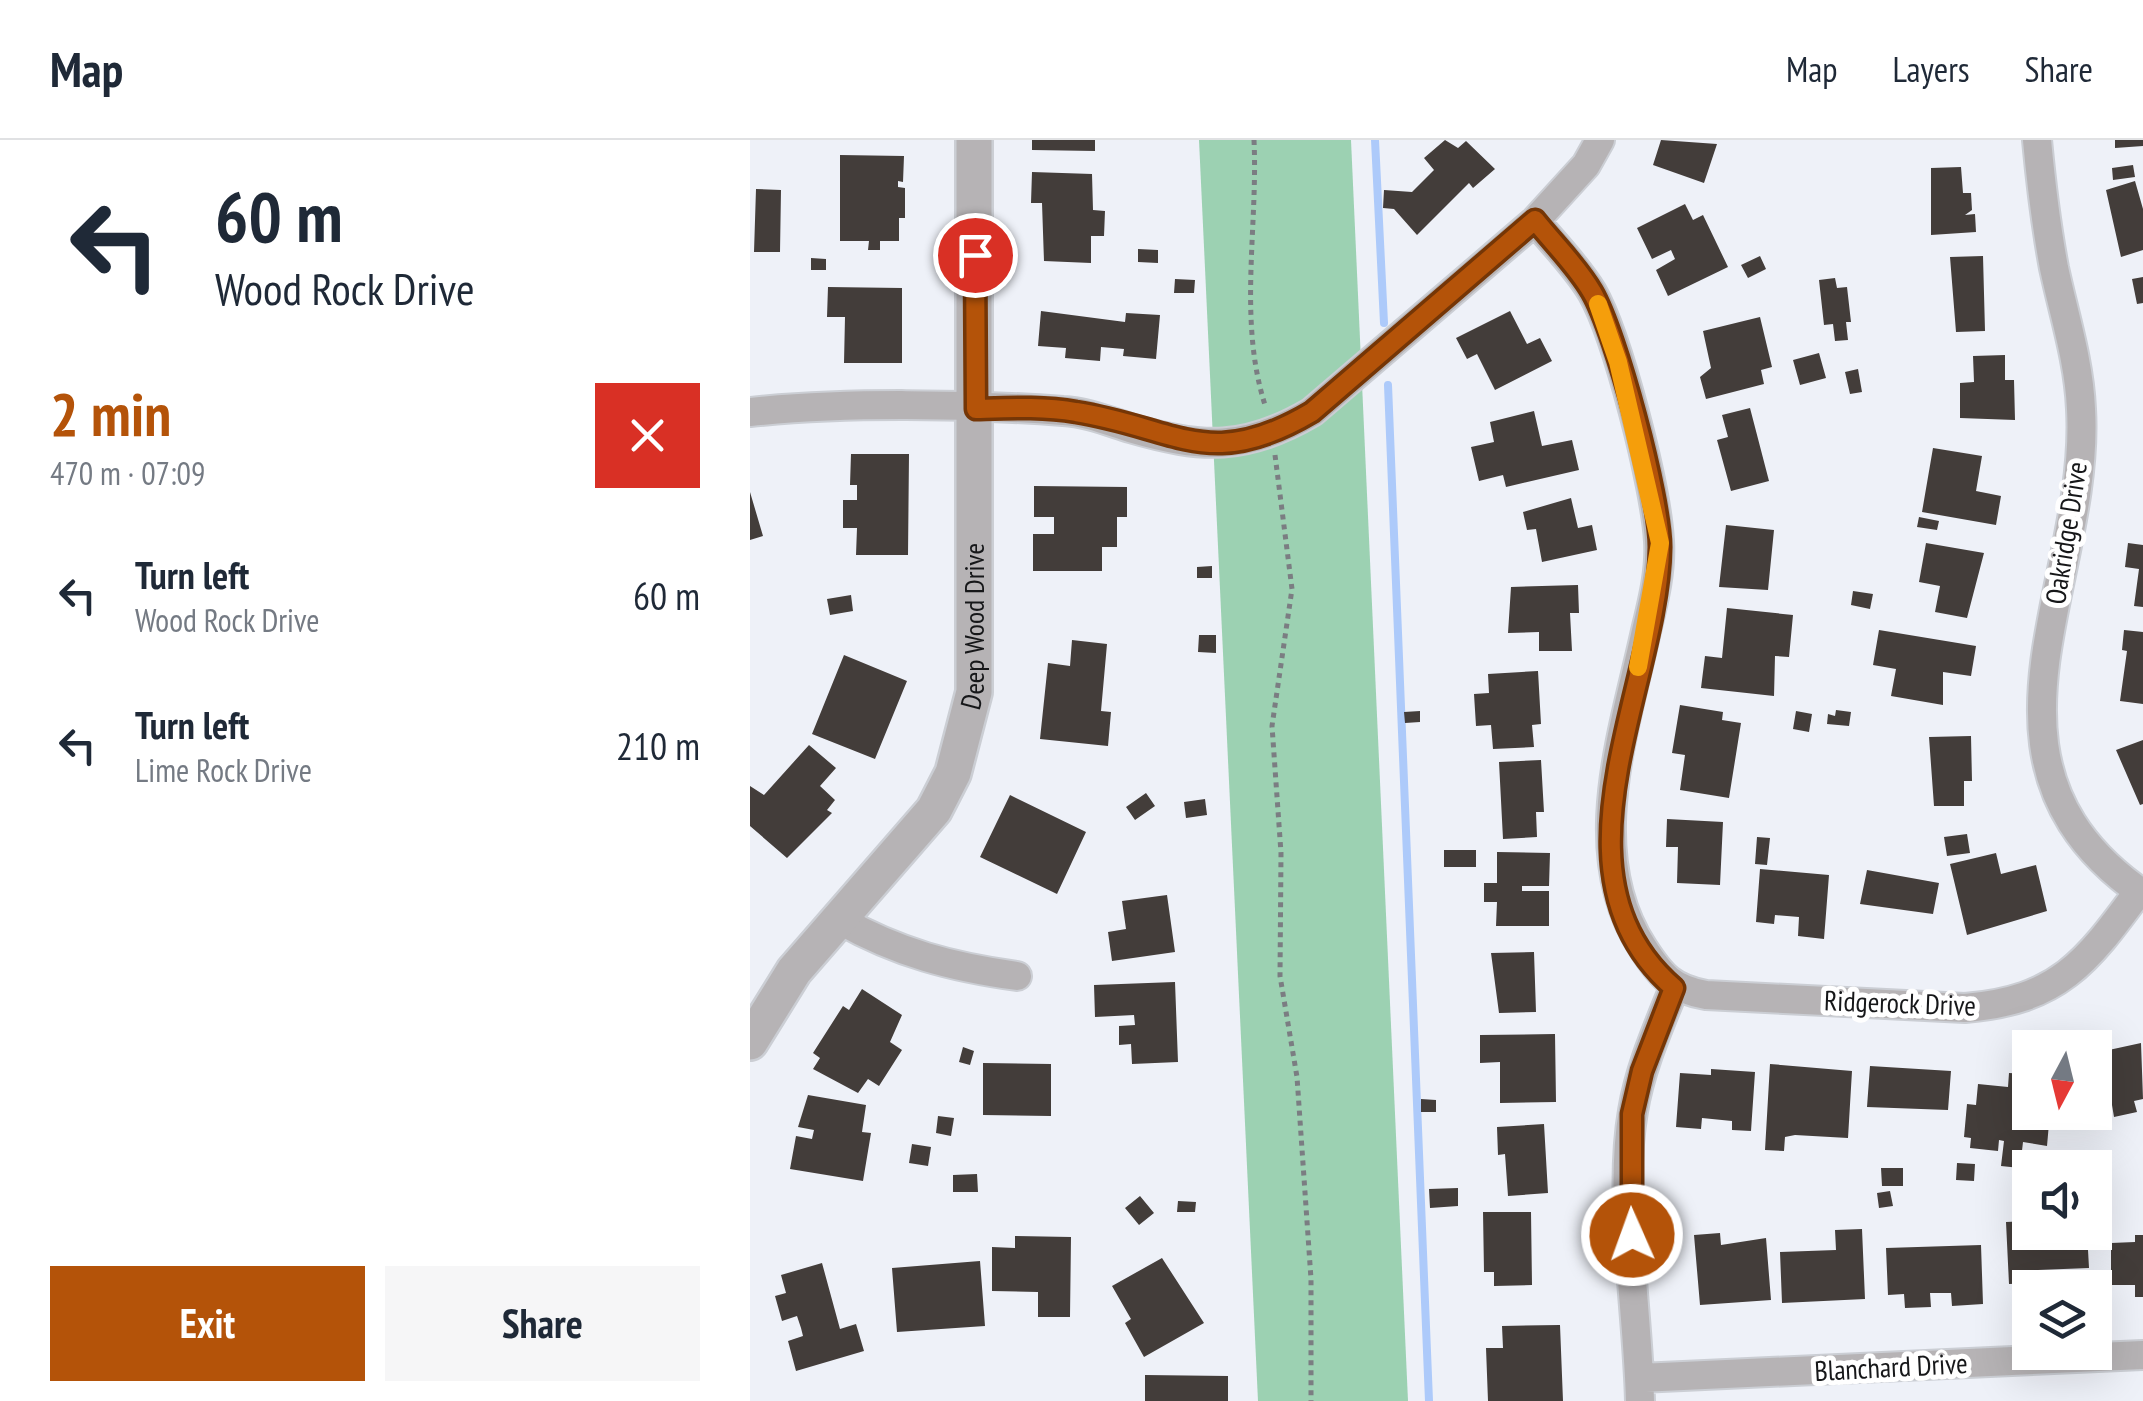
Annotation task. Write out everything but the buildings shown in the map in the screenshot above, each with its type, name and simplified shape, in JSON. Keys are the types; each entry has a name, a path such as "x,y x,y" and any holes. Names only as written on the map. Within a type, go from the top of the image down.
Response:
{"street":[{"name":"Deep Wood Drive","path":"750,1042 794,970 934,810 966,733 974,692 974,140"},
{"path":"750,412 1077,412 1171,440 1216,446 1282,429 1312,412 1535,220 1576,176 1600,140"},
{"name":"Oakridge Drive","path":"2037,140 2046,217 2082,411 2079,456 2042,679 2043,746 2052,778 2080,832 2100,858 2141,893"},
{"path":"1535,220 1590,289 1608,324 1658,528 1654,593 1612,786 1611,824 1620,900 1632,933 1660,976 1674,988 1642,1071 1632,1114 1629,1157 1640,1390"},
{"name":"Ridgerock Drive","path":"1674,988 1746,997 1964,1008 2000,1005 2036,995 2071,976 2141,893"},
{"path":"840,920 880,943 923,959 1017,976"},
{"name":"Blanchard Drive","path":"1640,1390 2143,1355"}],"path":[{"path":"1254,140 1251,327 1257,380 1268,415"},
{"path":"1274,452 1292,589 1272,726 1281,854 1280,976 1297,1077 1311,1279 1312,1401"}],"green space":[{"path":"1199,140 1351,140 1408,1401 1258,1401"}],"waterway":[{"path":"1375,140 1384,323"},
{"path":"1388,385 1429,1401"}],"slow traffic":[{"path":"1598,304 1618,362 1660,543 1638,667"}],"route":[{"path":"975,255 976,409 1077,412 1171,440 1216,446 1251,440 1312,412 1535,220 1590,289 1608,324 1660,543 1654,593 1612,786 1611,824 1620,900 1632,933 1660,976 1674,988 1642,1071 1632,1114 1632,1235"}]}
